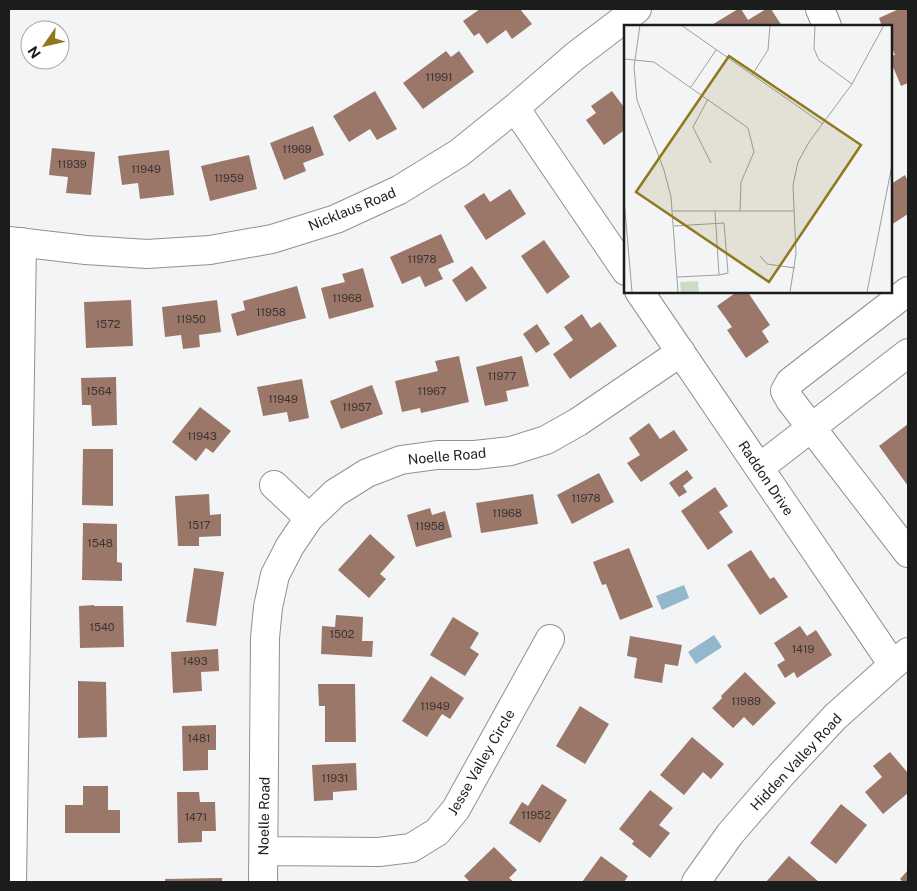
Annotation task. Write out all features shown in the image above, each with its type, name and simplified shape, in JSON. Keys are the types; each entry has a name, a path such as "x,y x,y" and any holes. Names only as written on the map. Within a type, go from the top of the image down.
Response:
{"street":[{"name":"Nicklaus Road","path":"16,241 86,250 147,254 210,250 272,239 336,219 398,190 459,154 574,57 638,9"},
{"path":"820,9 827,25"},
{"path":"514,108 624,268"},
{"path":"12,882 16,241"},
{"path":"908,291 790,382 786,391 790,400 811,428 908,553"},
{"name":"Raddon Drive","path":"640,292 759,468 901,658"},
{"name":"Noelle Road","path":"263,882 268,607 275,575 290,546 309,518 335,493 367,473 401,460 437,455 511,451 546,440 578,422 681,352"},
{"path":"759,468 908,353"},
{"path":"274,485 309,518"},
{"name":"Jesse Valley Circle","path":"264,852 379,852 411,848 437,832 456,809 550,639"},
{"name":"Hidden Valley Road","path":"696,882 730,834 781,775 836,718 901,658"}],"water":[{"path":"684,585 689,598 662,610 656,596"},
{"path":"714,635 722,647 696,664 688,652"}],"building":[{"path":"480,9 520,9 532,24 512,39 506,30 487,44 479,33 474,36 463,21"},
{"path":"738,9 741,9 748,20 766,9 771,9 781,25 712,25"},
{"path":"899,9 908,9 908,83 901,86 892,64 892,56 895,55 892,48 892,25 882,25 879,18"},
{"path":"446,51 451,57 459,51 474,72 423,109 403,83"},
{"path":"375,91 397,129 377,140 370,129 349,142 333,116"},
{"path":"612,91 624,105 624,130 604,145 586,120 596,113 591,106"},
{"path":"313,126 324,155 303,163 306,171 284,180 270,143"},
{"path":"52,148 95,152 91,195 66,193 68,177 49,175"},
{"path":"169,150 174,195 140,199 138,183 122,185 118,156"},
{"path":"249,155 257,189 210,201 201,166"},
{"path":"905,175 908,181 908,214 892,224 892,183"},
{"path":"510,189 526,214 486,240 464,206 484,193 490,202"},
{"path":"441,234 454,262 438,269 443,279 425,287 420,276 402,284 390,257"},
{"path":"544,240 570,277 547,294 521,256"},
{"path":"472,266 487,288 466,302 452,280"},
{"path":"363,268 374,307 329,319 321,288 345,282 342,274"},
{"path":"297,286 306,318 237,336 231,314 245,310 243,301"},
{"path":"737,292 748,292 770,325 762,331 769,342 746,358 727,330 732,327 717,306"},
{"path":"131,300 133,346 86,348 84,302"},
{"path":"217,300 221,332 199,335 200,347 183,349 181,335 165,337 162,307"},
{"path":"582,314 591,328 600,322 617,346 570,379 553,354 573,340 564,327"},
{"path":"537,324 550,344 536,353 523,334"},
{"path":"459,356 469,402 421,413 420,408 402,412 395,381 438,371 435,361"},
{"path":"522,356 529,386 506,391 508,401 485,406 476,367"},
{"path":"116,377 117,425 92,426 91,405 82,405 81,378"},
{"path":"302,379 309,418 289,422 287,412 263,416 257,387"},
{"path":"372,385 383,414 341,429 330,401"},
{"path":"200,407 231,431 213,453 206,448 196,461 172,442"},
{"path":"649,423 660,439 674,430 688,450 641,482 627,463 640,455 629,438"},
{"path":"908,424 908,486 879,446"},
{"path":"83,449 113,449 113,506 82,505"},
{"path":"687,470 693,478 683,486 687,492 679,497 669,483"},
{"path":"599,473 614,502 572,524 557,495"},
{"path":"715,487 728,506 719,512 733,532 708,550 681,511"},
{"path":"209,494 210,515 221,514 221,536 199,537 199,546 178,546 175,496"},
{"path":"533,494 538,524 481,533 476,503"},
{"path":"430,508 432,515 445,511 452,537 416,547 407,515"},
{"path":"83,523 117,524 117,562 122,563 122,581 82,580"},
{"path":"370,534 395,557 380,574 386,579 369,598 338,570"},
{"path":"629,548 653,607 620,620 606,584 602,585 593,562"},
{"path":"751,550 770,579 774,577 788,597 760,615 727,565"},
{"path":"194,568 224,572 216,626 186,622"},
{"path":"79,606 123,606 124,647 80,648"},
{"path":"336,615 363,617 362,641 373,641 372,657 321,654 322,626 335,627"},
{"path":"453,617 479,633 470,648 479,654 465,676 430,655"},
{"path":"800,626 807,636 816,630 832,655 797,678 794,672 785,678 777,665 785,660 774,643"},
{"path":"630,636 682,645 678,666 665,664 662,683 634,678 637,658 627,656"},
{"path":"218,649 219,671 201,672 202,691 173,693 171,652"},
{"path":"745,672 776,703 753,726 744,717 733,728 712,708"},
{"path":"431,676 464,698 450,719 442,714 427,737 402,721"},
{"path":"78,681 106,682 107,737 78,738"},
{"path":"318,684 355,684 356,742 325,742 325,706 319,706"},
{"path":"580,706 609,724 585,764 556,746"},
{"path":"216,725 216,750 208,750 208,770 183,771 182,726"},
{"path":"692,737 724,764 711,779 703,772 684,795 660,775"},
{"path":"890,752 908,773 908,793 883,814 865,792 882,777 873,766"},
{"path":"356,763 357,790 333,792 333,800 314,801 312,765"},
{"path":"542,784 567,800 540,843 509,823 522,802 528,806"},
{"path":"83,786 108,786 108,810 120,810 120,833 65,833 65,805 83,805"},
{"path":"650,790 673,808 659,825 670,833 650,858 632,844 634,841 619,829"},
{"path":"177,792 199,792 200,802 215,802 216,831 202,831 202,842 178,843"},
{"path":"841,804 867,825 836,864 810,843"},
{"path":"494,847 517,870 509,878 514,882 470,882 464,876"},
{"path":"601,856 628,876 624,882 582,882"},
{"path":"789,856 819,882 766,882"},
{"path":"908,870 908,882 903,882 900,879"},
{"path":"222,878 222,882 165,882 165,879"}]}
